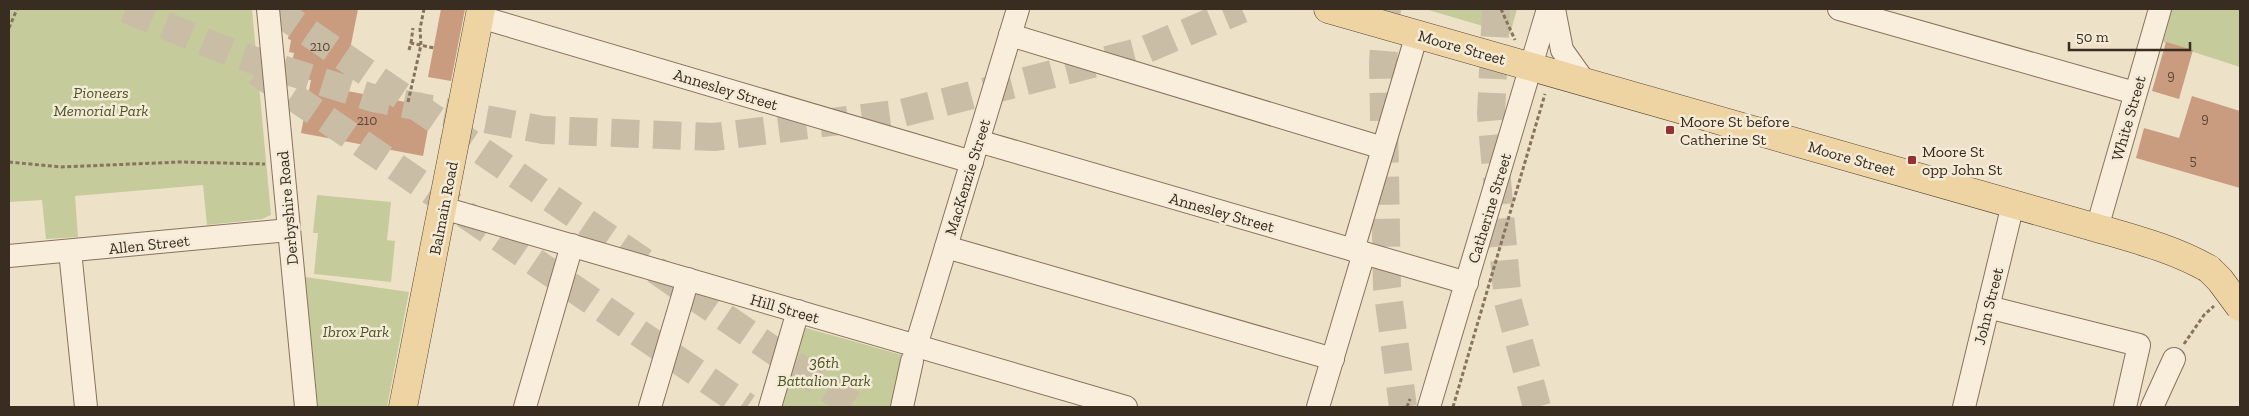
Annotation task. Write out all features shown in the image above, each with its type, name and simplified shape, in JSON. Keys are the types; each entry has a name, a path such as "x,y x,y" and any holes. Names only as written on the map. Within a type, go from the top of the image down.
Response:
{"main road":[{"name":"Moore Street","path":"1328,9 2164,248 2189,258 2209,269 2220,280 2228,306"},
{"name":"Balmain Road","path":"403,407 480,13"}],"street":[{"name":"Derbyshire Road","path":"268,9 306,407"},
{"name":"MacKenzie Street","path":"902,407 914,353 1018,9"},
{"name":"Catherine Street","path":"1430,407 1548,9"},
{"path":"1554,9 1559,43 1571,65 1584,81"},
{"path":"1839,9 2135,93"},
{"name":"White Street","path":"2097,228 2160,9"},
{"name":"Annesley Street","path":"480,13 975,152 1359,252 1467,283"},
{"path":"1318,407 1359,252 1383,148 1417,34"},
{"path":"1010,35 1383,148"},
{"name":"John Street","path":"1964,407 2013,204"},
{"name":"Hill Street","path":"443,208 798,311 914,353 1126,407"},
{"name":"Allen Street","path":"9,256 288,230"},
{"path":"525,407 572,246"},
{"path":"946,247 1332,359"},
{"path":"70,251 86,407"},
{"path":"650,407 688,279"},
{"path":"1988,307 2139,345 2124,407"},
{"path":"770,407 798,311"},
{"path":"2152,407 2174,359"}],"path":[{"path":"9,28 17,9"},
{"path":"408,102 421,45 420,29 424,9"},
{"path":"1501,9 1514,40"},
{"path":"9,20 14,19"},
{"path":"409,50 413,28"},
{"path":"411,43 434,48"},
{"name":"Catherine Street","path":"1453,407 1545,94"},
{"path":"9,162 62,167 180,162 271,164"},
{"path":"2174,359 2199,321 2228,306"}],"green space":[{"name":"Pioneers Memorial Park","path":"9,9 252,9 271,215 262,219 207,225 203,185 75,196 78,237 46,239 42,200 9,202"},
{"path":"1425,9 1517,9 1510,34"},
{"path":"2172,9 2240,9 2240,67 2163,42"},
{"path":"317,195 391,202 387,240 395,241 391,282 314,274 318,233 313,233"},
{"name":"Ibrox Park","path":"305,277 409,292 387,407 318,407"},
{"name":"36th Battalion Park","path":"799,326 902,355 891,407 776,407"}],"building":[{"path":"293,9 358,9 342,90 432,107 423,156 301,133 311,80 289,76 294,53 289,52 291,40 288,39"},
{"path":"441,9 465,9 451,81 428,77"},
{"path":"2166,42 2193,50 2179,99 2152,91"},
{"path":"2192,96 2240,111 2240,188 2136,158 2144,128 2179,138"}],"tunnel":[{"path":"126,9 234,54 373,98 543,130 714,137 902,113 1142,51 1242,9"},
{"path":"274,9 856,407"},
{"path":"1387,9 1383,62 1387,287 1403,407"},
{"path":"1496,9 1491,114 1508,302 1537,407"},
{"path":"257,72 747,407"}],"place":[{"name":"Moore St before Catherine St","path":"1670,130"},
{"name":"Moore St opp John St","path":"1912,160"}]}
